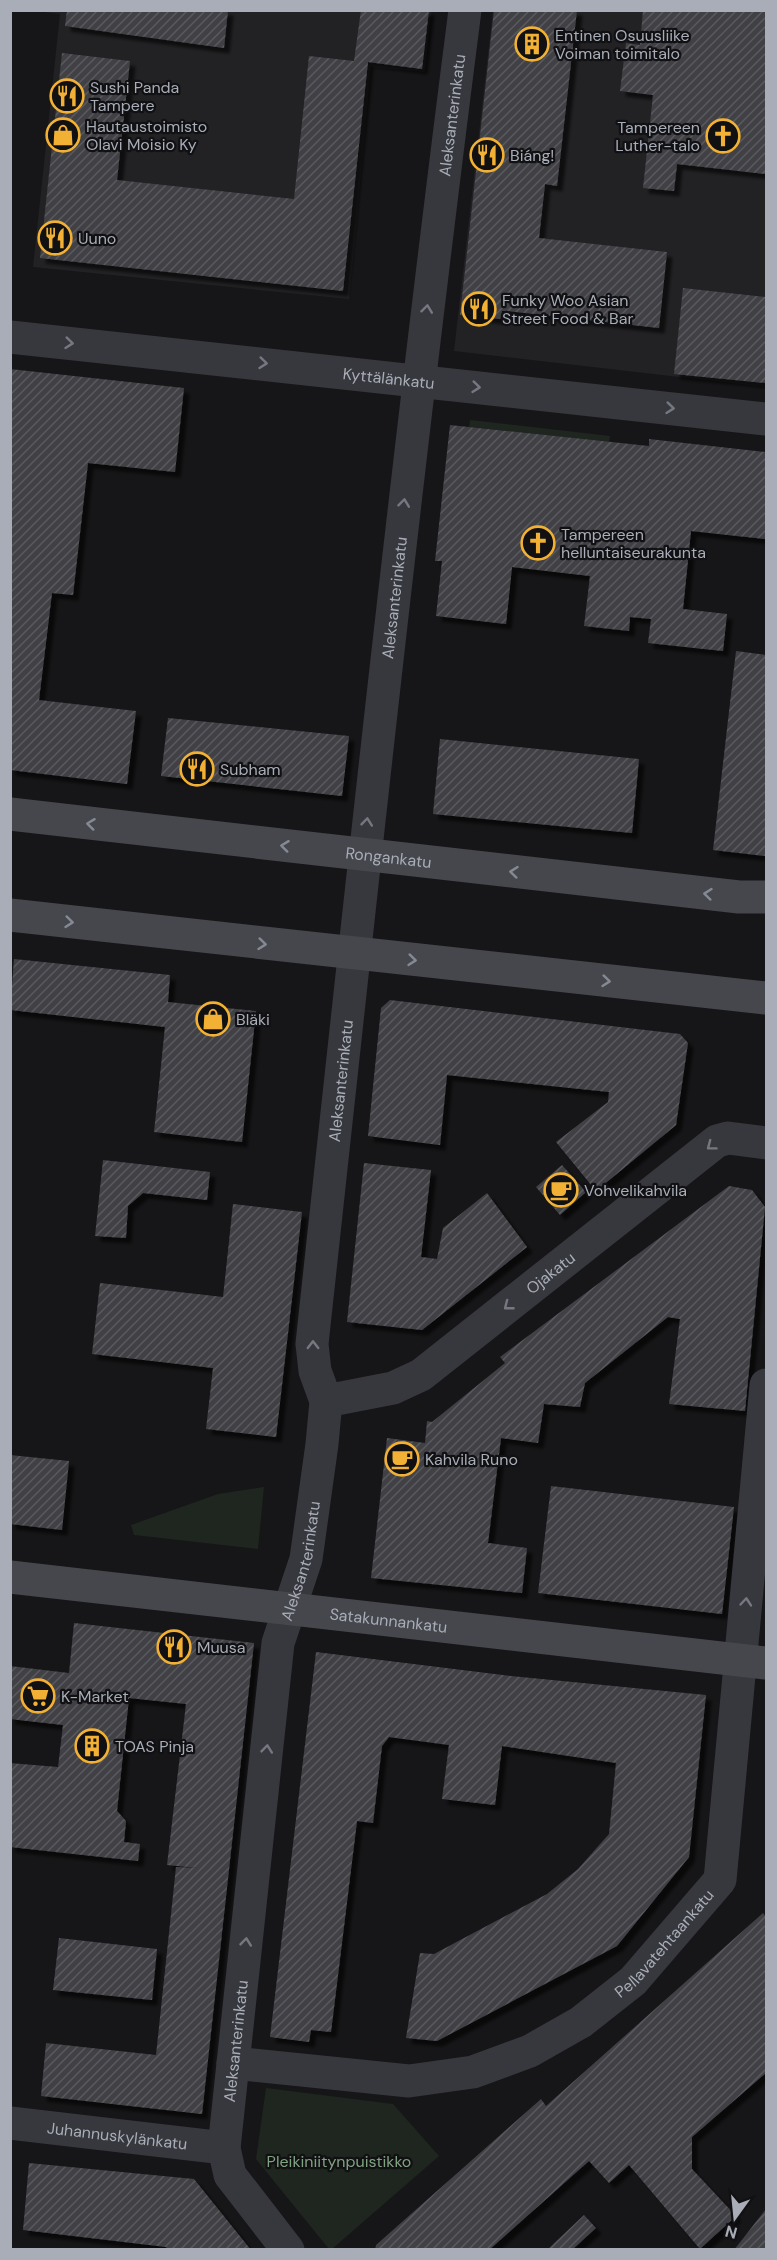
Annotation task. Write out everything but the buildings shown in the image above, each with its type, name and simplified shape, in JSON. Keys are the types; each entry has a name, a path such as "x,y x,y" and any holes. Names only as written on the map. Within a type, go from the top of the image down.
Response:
{"street":[{"name":"Aleksanterinkatu","path":"224,2148 278,1643 306,1559 326,1401 315,1371 312,1344 418,379 465,10"},
{"name":"Kyttälänkatu","path":"10,337 418,379 766,419"},
{"name":"Rongankatu","path":"10,814 364,856 739,897 766,897"},
{"path":"10,915 766,998"},
{"name":"Ojakatu","path":"326,1401 393,1388 421,1375 717,1141 728,1138 766,1143"},
{"name":"Pellavatehtaankatu","path":"233,2063 409,2080 473,2072 530,2052 581,2022 633,1980 720,1880 754,1662 766,1385"},
{"name":"Satakunnankatu","path":"10,1577 754,1662"},
{"name":"Juhannuskylänkatu","path":"10,2123 224,2148"},
{"path":"224,2148 230,2175 288,2250"}],"shaded area":[{"path":"35,11 431,11 425,72 371,67 349,299 33,267 60,14"},
{"path":"493,11 766,11 766,387 454,351"}],"green space":[{"path":"470,420 610,436 609,442 469,427"},
{"path":"264,1487 258,1549 134,1535 131,1525 218,1494"},
{"name":"Pleikiniitynpuistikko","path":"266,2088 393,2104 439,2156 332,2249 329,2249 256,2159"}],"place":[{"name":"Entinen Osuusliike Voiman toimitalo","path":"532,44"},
{"name":"Sushi Panda Tampere","path":"67,96"},
{"name":"Hautaustoimisto Olavi Moisio Ky","path":"63,135"},
{"name":"Tampereen Luther-talo","path":"723,136"},
{"name":"Biáng!","path":"487,155"},
{"name":"Uuno","path":"55,238"},
{"name":"Funky Woo Asian Street Food & Bar","path":"479,309"},
{"name":"Tampereen helluntaiseurakunta","path":"538,543"},
{"name":"Subham","path":"197,769"},
{"name":"Bläki","path":"213,1019"},
{"name":"Vohvelikahvila","path":"561,1190"},
{"name":"Kahvila Runo","path":"402,1459"},
{"name":"Muusa","path":"174,1647"},
{"name":"K-Market","path":"38,1696"},
{"name":"TOAS Pinja","path":"92,1746"}]}
